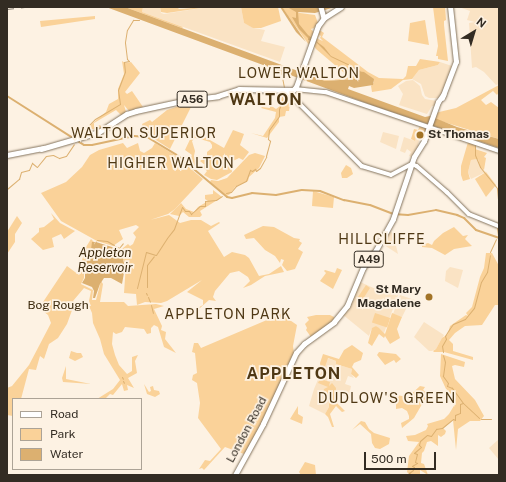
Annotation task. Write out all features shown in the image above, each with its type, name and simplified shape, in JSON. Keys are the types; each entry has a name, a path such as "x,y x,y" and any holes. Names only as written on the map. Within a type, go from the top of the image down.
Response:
{"highway":[{"path":"321,7 324,18"},
{"path":"285,91 295,89 314,33 324,18 341,7"},
{"name":"A49","path":"429,127 438,102 443,95 455,60 450,7"},
{"name":"A56","path":"7,155 41,149 104,130 124,116 136,111 187,100 218,96 239,89 285,91"},
{"name":"London Road","path":"235,475 262,424 296,353 302,346 327,328 342,313 363,268 376,250 395,215 414,165 415,154 423,144 429,127"}],"main road":[{"path":"295,89 324,91 404,120 499,151"},
{"path":"285,91 360,165 377,172 391,175 414,165 447,192 469,214 498,226"}],"shaded area":[{"path":"143,7 160,7 161,13 164,14 208,7 241,7 244,23 254,28 265,30 261,41 285,47 280,62 142,12"},
{"path":"459,7 499,7 499,84 496,85 484,72 476,67 472,68 469,23 475,22 467,20 470,11"},
{"path":"440,62 452,66 446,88 439,98 429,98 425,96 421,84 412,79 419,70 438,65"},
{"path":"413,80 420,86 422,95 425,99 437,101 436,106 432,106 427,114 399,105 403,94 398,86 406,81"},
{"path":"383,132 399,136 396,149 380,142"},
{"path":"404,137 415,141 416,137 420,138 418,144 420,146 412,157 409,156 411,152 407,149 405,153 400,151"},
{"path":"478,159 480,167 486,172 471,179 468,172 471,160"},
{"path":"388,231 393,233 398,254 381,243"},
{"path":"450,267 463,270 458,288 445,281 446,271"},
{"path":"358,281 378,290 381,285 398,295 384,333 376,326 371,330 369,336 342,314"},
{"path":"400,295 415,300 413,307 408,305 402,317 393,314"},
{"path":"424,322 444,335 436,349 432,351 429,351 414,337"},
{"path":"327,358 336,361 336,364 352,369 351,374 354,378 348,376 345,384 351,386 349,396 335,395 336,391 326,394 329,407 325,414 309,406 314,389 322,370 324,370"},
{"path":"499,439 499,460 489,448"}],"green space":[{"path":"125,7 143,7 142,12 183,27 182,28"},
{"path":"160,7 180,7 178,9 208,7 167,13 161,12"},
{"path":"241,7 278,7 281,21 261,28 253,28 244,23"},
{"path":"282,7 287,7 300,13 315,15 318,23 311,29 315,34 320,36 317,37 318,39 323,41 320,38 321,36 316,33 318,29 324,33 322,37 368,72 379,78 403,79 406,76 408,66 416,66 420,59 440,62 438,65 419,70 412,79 403,80 391,89 372,92 371,86 374,82 360,71 356,71 357,74 355,79 325,81 308,75 326,80 344,79 349,77 314,46 309,45"},
{"path":"433,7 445,7 446,20 444,21 444,25 448,61 438,59 438,56 436,56 438,46"},
{"path":"95,16 95,19 41,27 40,21"},
{"path":"425,20 429,45 408,41 410,23"},
{"path":"122,61 125,63 131,62 140,73 125,92 127,94 132,91 143,107 129,111 124,105 126,112 122,116 116,110 94,123 94,127 100,125 104,131 87,128 106,112 109,104 118,99 118,89 124,74"},
{"path":"499,85 499,92 497,95 493,91 481,100 486,105 491,102 499,108 499,139 434,119 435,113 456,108"},
{"path":"282,96 290,104 289,111 286,111 285,116 279,117 279,122 267,138 251,133 263,136 275,118 276,112 261,108 262,107 270,108 270,105 276,109 280,106"},
{"path":"194,101 170,149 145,133 142,124 150,120 152,122 167,110"},
{"path":"420,126 428,129 425,140 416,137 415,141 411,139 414,129 418,130"},
{"path":"233,130 244,134 240,145 249,152 243,160 239,158 233,161 231,164 232,172 217,180 211,179 204,175 207,171 201,166 205,165 200,161 207,156 207,152 212,148 210,142 195,138 192,141 195,151 194,156 195,161 199,164 196,167 188,160 192,155 185,150 194,131 224,148"},
{"path":"468,142 476,145 475,149 487,153 484,157 486,158 484,170 480,167 478,159 471,160 468,172 470,179 463,181 461,166"},
{"path":"123,143 127,148 138,143 140,151 144,153 152,148 155,143 173,154 203,179 175,209 168,214 150,220 169,215 180,223 191,220 201,220 211,226 219,222 220,223 208,231 224,257 232,252 245,255 249,258 259,276 269,274 281,266 284,272 265,276 243,288 250,281 248,277 239,271 230,273 215,291 213,297 216,301 209,300 200,308 180,317 203,305 203,300 187,292 202,280 167,301 161,303 145,302 137,305 136,294 124,293 126,264 118,252 128,244 130,246 133,244 136,237 133,233 139,227 136,225 119,230 123,239 113,246 97,241 61,221 41,193 66,182 82,167 90,155 99,150"},
{"path":"255,153 265,156 259,168 249,177 248,181 235,187 227,196 210,182 211,180 218,181 227,178 249,155"},
{"path":"346,165 351,168 353,174 347,178 342,178 341,173"},
{"path":"486,172 496,185 486,197 475,179"},
{"path":"213,190 222,197 200,211 202,215 200,217 189,217 183,212 179,216 170,214 181,203 186,209 194,212 198,207 208,201 205,199 205,195 213,194"},
{"path":"313,191 334,197 333,208 312,206"},
{"path":"51,213 60,223 75,231 64,239 61,234 52,238 54,247 43,250 31,239 39,232 39,228 44,227 54,219"},
{"path":"17,216 22,223 15,234 15,242 7,254 7,232"},
{"path":"263,226 274,227 294,238 300,239 299,241 302,243 298,249 303,252 295,269 287,271 282,265 284,260 281,259 280,263 275,256 265,250 254,238 246,239 244,235"},
{"path":"454,227 463,236 468,235 465,239 472,246 454,249 445,255 432,248 422,247 422,245 428,243 432,245 434,241 443,233"},
{"name":"Bog Rough","path":"91,239 94,242 89,259 84,266 84,278 81,284 93,290 92,300 96,300 101,281 103,284 100,302 124,302 128,306 156,304 164,306 154,309 162,326 161,330 166,332 165,339 176,353 164,347 158,327 154,325 151,328 151,333 147,334 144,329 125,327 122,332 116,334 113,332 112,344 115,355 119,365 127,374 132,371 132,357 138,355 135,361 137,373 128,378 134,388 127,385 128,390 124,391 122,384 113,395 110,394 106,398 99,398 113,389 120,380 104,354 100,339 93,323 92,313 89,306 91,306 89,301 91,291 84,288 73,301 75,302 67,324 58,338 49,344 44,359 40,356 36,370 29,369 21,398 12,398 12,416 7,415 7,388 12,386 29,365 51,323 48,315 39,308 67,266 79,275 82,271 80,267 86,247"},
{"path":"486,253 492,253 499,266 499,305 495,305 482,325 465,326 455,333 449,340 453,344 453,351 473,357 473,360 444,352 434,352 433,351 436,349 442,338 448,334 450,326 466,315 468,316 466,313 472,307 484,268"},
{"path":"337,268 342,270 333,289 320,281 326,273 324,271 325,270 335,273"},
{"path":"366,285 370,288 363,299 358,297"},
{"path":"375,313 390,318 387,327 372,323"},
{"path":"392,313 402,317 397,329 400,338 390,344 385,336 384,338 379,334 372,346 368,343 372,328 376,326 385,334"},
{"path":"281,314 297,325 293,346 294,354 257,434 244,454 225,447 204,470 202,468 199,469 205,460 210,461 221,449 198,418 200,403 197,383 192,380 193,375 197,373 195,353 192,352 194,343 198,343 201,348"},
{"path":"316,315 330,315 334,317 334,320 311,337 306,330 307,328 305,324 309,320 307,317"},
{"path":"352,345 363,353 361,360 354,363 352,367 359,375 356,378 351,374 352,369 336,364 336,361 328,358 324,370 321,371 320,363 323,354 339,359 344,350"},
{"path":"71,351 81,353 83,357 75,361 69,358"},
{"path":"379,352 396,354 401,359 396,363 394,360 385,365 377,355"},
{"path":"441,354 465,362 464,367 455,365 452,366 455,379 475,400 484,416 480,421 470,421 458,429 456,450 453,420 443,428 446,431 445,434 441,437 438,435 438,446 431,441 427,442 422,453 421,463 424,464 428,475 420,470 420,475 410,475 407,472 409,456 419,442 408,441 406,436 415,435 426,430 428,426 427,424 444,419 455,404 455,399 446,389 440,376"},
{"path":"66,366 66,379 91,384 63,382 62,378"},
{"path":"320,379 330,382 329,386 332,383 336,388 335,401 345,411 342,412 336,406 330,414 334,427 332,427 328,417 325,414 329,407 328,398 323,392 324,389 328,387 318,383"},
{"path":"144,384 149,392 151,391 150,387 153,386 154,390 159,391 160,394 155,397 147,394"},
{"path":"420,386 425,387 423,390 426,392 425,399 414,418 402,428 401,423 409,419 407,411 402,408 396,409 396,401 387,396 390,394 408,397"},
{"path":"298,406 298,414 303,417 302,424 290,419"},
{"path":"361,421 365,422 369,429 374,433 390,438 389,444 380,449 375,448 372,443 371,434 360,424 352,430"},
{"path":"305,462 315,465 316,475 301,475 299,472"}],"water":[{"path":"106,7 125,7 325,81 355,79 357,74 356,71 364,72 374,79 373,85 354,88 349,86 348,89 425,117 430,116 457,127 499,139 499,148 374,106"},
{"path":"280,7 283,8 306,42 296,32"},
{"path":"287,7 335,7 315,13 298,12 299,24 308,35 324,47 331,56 354,68 331,57 315,41 308,40 292,17 296,18 296,12"},
{"name":"Appleton Reservoir","path":"92,242 95,242 94,245 96,242 112,247 123,259 125,267 122,284 111,278 104,278 95,298 93,298 94,291 92,287 82,283 85,278 85,264 90,257"}],"waterway":[{"path":"87,127 95,119 120,104 118,90 125,72 124,62 129,61 127,59 125,42 127,30 133,20 139,20"},
{"path":"354,68 360,72"},
{"path":"281,72 284,88"},
{"path":"266,156 270,141 268,139 269,130 279,116 279,109 285,94 284,91"},
{"path":"7,96 84,145 92,145 134,136 147,137 177,155 227,197 232,198 252,193 276,195 302,190 320,191 344,200 370,205 393,214 408,215 436,210 457,215 464,218 476,230 499,238"},
{"path":"77,135 78,132 86,129"},
{"path":"7,189 19,179 21,172 29,170 32,163 37,167 46,156 53,155 59,158 66,156 74,144"},
{"path":"475,145 475,155 480,167 497,188 499,209"},
{"path":"226,193 231,192 236,186 246,181 250,170 252,171 255,169 256,171 260,168 266,157"},
{"path":"167,238 174,229 182,207 185,211 189,211 191,214 200,206 205,206 205,201 216,200 222,196"},
{"path":"497,224 499,219"},
{"path":"497,228 498,235"},
{"path":"137,288 146,252 156,255 167,238"},
{"path":"490,252 496,239"},
{"path":"97,240 107,241 114,245"},
{"path":"94,245 96,241"},
{"path":"115,246 119,248 123,243"},
{"path":"443,352 442,346 446,339 445,336 450,328 453,324 465,319 474,308 481,282 487,272 490,255"},
{"path":"147,287 147,265 154,256"},
{"path":"148,297 150,302"},
{"path":"151,305 153,313"},
{"path":"412,475 409,473 413,470 414,467 412,466 417,463 415,462 417,454 414,453 421,447 419,445 420,441 427,435 431,436 436,429 442,428 453,419 455,420 455,415 460,413 460,404 463,403 452,388 447,386 448,383 443,376 445,362 443,355"},
{"path":"417,396 421,397"},
{"path":"463,403 479,418"},
{"path":"481,419 491,419"}],"railway":[{"path":"7,9 25,7"}],"place":[{"name":"St Thomas","path":"420,135"},
{"name":"St Mary Magdalene","path":"429,297"}],"district":[{"name":"LOWER WALTON","path":"299,73"},
{"name":"WALTON","path":"266,100"},
{"name":"WALTON SUPERIOR","path":"144,133"},
{"name":"HIGHER WALTON","path":"171,163"},
{"name":"HILLCLIFFE","path":"382,239"},
{"name":"APPLETON PARK","path":"228,314"},
{"name":"APPLETON","path":"294,374"},
{"name":"DUDLOW'S GREEN","path":"387,398"}]}
